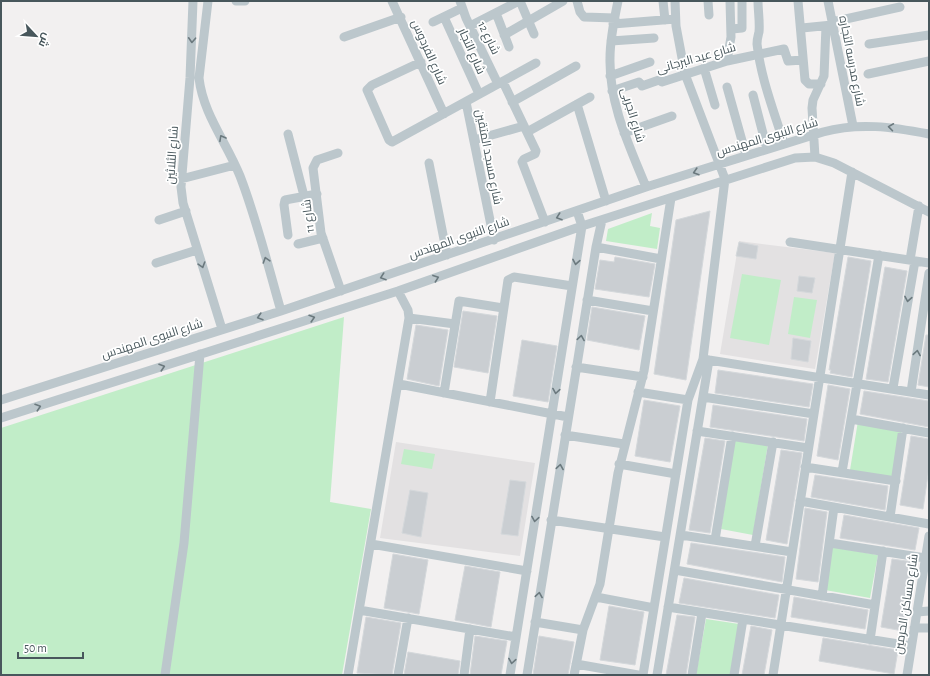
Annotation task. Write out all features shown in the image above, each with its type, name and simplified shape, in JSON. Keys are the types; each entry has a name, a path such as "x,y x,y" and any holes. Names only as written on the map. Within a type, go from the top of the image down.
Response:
{"street":[{"name":"شارع الثلاثين","path":"193,1 194,78 235,165 285,309 293,324"},
{"name":"شارع الثلاثين","path":"208,1 194,78 181,178 182,195 186,211 222,329"},
{"name":"شارع الفردوس","path":"392,1 401,17 444,114"},
{"path":"470,26 520,1 534,34"},
{"path":"504,35 529,22 563,1"},
{"path":"577,1 580,12 584,17 614,21 676,19"},
{"name":"شارع الجربى","path":"618,1 611,41 610,76 612,90 624,133 646,187"},
{"path":"664,1 665,20"},
{"path":"657,675 703,397 725,179 684,74 676,19 675,1"},
{"path":"708,1 709,15"},
{"path":"727,61 732,29 730,1"},
{"path":"732,29 742,28 742,1"},
{"path":"758,1 759,32 757,40 759,55 769,102 775,113 784,144"},
{"path":"798,1 802,28 805,82 809,84 821,84"},
{"name":"شارع مدرسه التجاره","path":"828,1 830,24 853,126"},
{"path":"433,22 444,17 461,5"},
{"name":"شارع 12","path":"461,5 470,26 526,129 536,152 524,159 522,162 545,222"},
{"path":"802,28 830,24 900,7"},
{"path":"496,13 509,47"},
{"path":"344,37 401,17"},
{"name":"شارع التجار","path":"444,17 479,94"},
{"path":"815,157 813,136 813,100 821,84 824,72 830,24"},
{"path":"869,44 929,35"},
{"path":"611,41 654,38"},
{"name":"شارع عيد البرجانى","path":"612,90 639,82 642,86 658,80 662,82 727,61 784,49 788,61 803,60"},
{"path":"868,74 929,60"},
{"path":"421,62 368,87 368,94 389,140 392,142 536,63"},
{"path":"610,76 650,62"},
{"path":"512,102 576,66"},
{"path":"704,68 715,105"},
{"path":"727,87 746,156"},
{"path":"753,95 768,149"},
{"path":"474,140 526,129 590,97"},
{"name":"شارع مسجد المتقين","path":"466,102 494,240"},
{"path":"577,104 606,201"},
{"path":"624,133 672,116"},
{"name":"شارع النبوى المهندس","path":"1,400 341,291 646,187 833,129 853,126 880,126 929,134"},
{"path":"288,134 304,196"},
{"name":"شارع 11","path":"338,153 317,160 313,165 323,238 341,291"},
{"path":"1,418 398,291 582,226 785,160 815,157 852,172 929,212"},
{"path":"429,163 447,255"},
{"path":"181,178 235,165"},
{"path":"773,675 852,172"},
{"path":"288,235 284,202 287,199 317,194"},
{"path":"574,675 583,630 600,584 619,464 642,376 670,198"},
{"path":"893,388 919,206"},
{"path":"159,220 186,211"},
{"path":"510,675 582,226 577,211"},
{"path":"527,675 587,300 602,220"},
{"path":"298,244 323,238"},
{"path":"790,242 929,263"},
{"path":"596,247 661,258"},
{"path":"156,263 198,250"},
{"path":"842,472 879,255"},
{"path":"911,392 929,273"},
{"path":"490,402 507,283 511,278 572,286"},
{"path":"348,675 399,384 409,318 408,310 398,291"},
{"path":"444,393 458,302 460,300 503,308"},
{"path":"587,300 653,311"},
{"path":"409,318 455,324"},
{"path":"165,675 184,543 200,354"},
{"path":"706,359 929,395"},
{"path":"643,675 688,400 706,359"},
{"path":"576,367 642,376"},
{"path":"399,384 568,417"},
{"path":"638,392 688,400"},
{"path":"703,397 814,414"},
{"path":"851,419 929,433"},
{"path":"890,517 903,428"},
{"path":"697,431 808,448"},
{"path":"565,435 624,444"},
{"path":"715,540 732,436"},
{"path":"755,546 773,442"},
{"path":"619,464 676,474"},
{"path":"805,466 896,481"},
{"path":"800,501 929,524"},
{"path":"822,596 834,507"},
{"path":"551,520 665,537"},
{"path":"681,535 792,552"},
{"name":"شارع مساكن الحرمين","path":"907,675 917,612 924,593 929,536"},
{"path":"830,542 926,558"},
{"path":"371,544 527,571"},
{"path":"870,640 883,551"},
{"path":"675,570 875,605"},
{"path":"596,597 654,608"},
{"path":"668,607 911,646"},
{"path":"359,610 516,637"},
{"path":"917,612 929,611"},
{"path":"692,675 702,613"},
{"path":"398,675 408,618"},
{"path":"734,675 743,619"},
{"path":"535,622 583,630"},
{"path":"914,628 929,628"},
{"path":"464,675 470,629"},
{"path":"576,664 638,675"}],"shaded area":[{"path":"739,241 835,253 815,369 720,354"},
{"path":"396,442 535,463 520,556 380,538"}],"green space":[{"path":"652,213 650,226 660,228 657,249 606,241 608,229"},
{"path":"742,274 781,280 769,345 730,338"},
{"path":"794,297 817,300 810,338 788,334"},
{"path":"344,317 330,502 371,509 342,675 1,675 1,428"},
{"path":"858,421 902,428 894,477 850,470"},
{"path":"735,438 768,444 753,535 721,529"},
{"path":"404,449 435,454 432,469 401,464"},
{"path":"832,547 878,555 870,598 825,590"},
{"path":"706,619 739,624 730,675 696,675"}],"building":[{"path":"710,211 686,380 654,374 676,220"},
{"path":"739,242 758,246 756,259 736,256"},
{"path":"615,257 655,264 649,297 595,289 600,260 614,262"},
{"path":"848,257 871,261 852,377 830,373 831,370 829,370"},
{"path":"885,267 907,271 888,382 866,379"},
{"path":"799,276 815,278 812,293 797,291"},
{"path":"592,307 645,316 639,350 587,340"},
{"path":"463,311 497,316 488,373 454,367"},
{"path":"416,325 448,330 439,386 407,379"},
{"path":"926,335 929,335 929,387 918,385"},
{"path":"793,338 811,341 808,362 791,359"},
{"path":"522,340 557,346 548,402 513,396"},
{"path":"718,370 813,384 809,407 715,393"},
{"path":"828,385 850,389 838,460 817,456"},
{"path":"864,391 929,401 929,427 860,414"},
{"path":"644,400 680,406 670,462 635,456"},
{"path":"713,405 807,419 804,441 710,427"},
{"path":"911,436 929,439 929,468 923,509 900,505"},
{"path":"705,438 725,441 710,533 689,530"},
{"path":"781,450 802,453 787,544 766,540"},
{"path":"815,475 888,486 885,510 811,497"},
{"path":"510,480 526,482 518,536 501,534"},
{"path":"410,490 428,493 421,537 402,533"},
{"path":"805,508 827,512 818,582 796,579"},
{"path":"844,515 919,528 915,550 840,538"},
{"path":"691,543 785,557 782,582 687,564"},
{"path":"393,554 428,560 419,614 384,608"},
{"path":"892,559 914,562 903,631 881,627"},
{"path":"465,566 500,572 491,627 455,620"},
{"path":"684,578 779,595 775,618 679,603"},
{"path":"794,597 868,610 865,629 791,617"},
{"path":"609,606 644,612 635,665 600,660"},
{"path":"677,615 695,617 686,675 666,675"},
{"path":"366,617 401,623 392,675 357,673"},
{"path":"751,626 772,630 764,675 742,675"},
{"path":"475,636 507,641 501,675 470,675"},
{"path":"539,636 574,642 568,675 533,675"},
{"path":"823,638 898,650 894,674 819,661"},
{"path":"408,652 460,661 458,675 404,675"}]}
